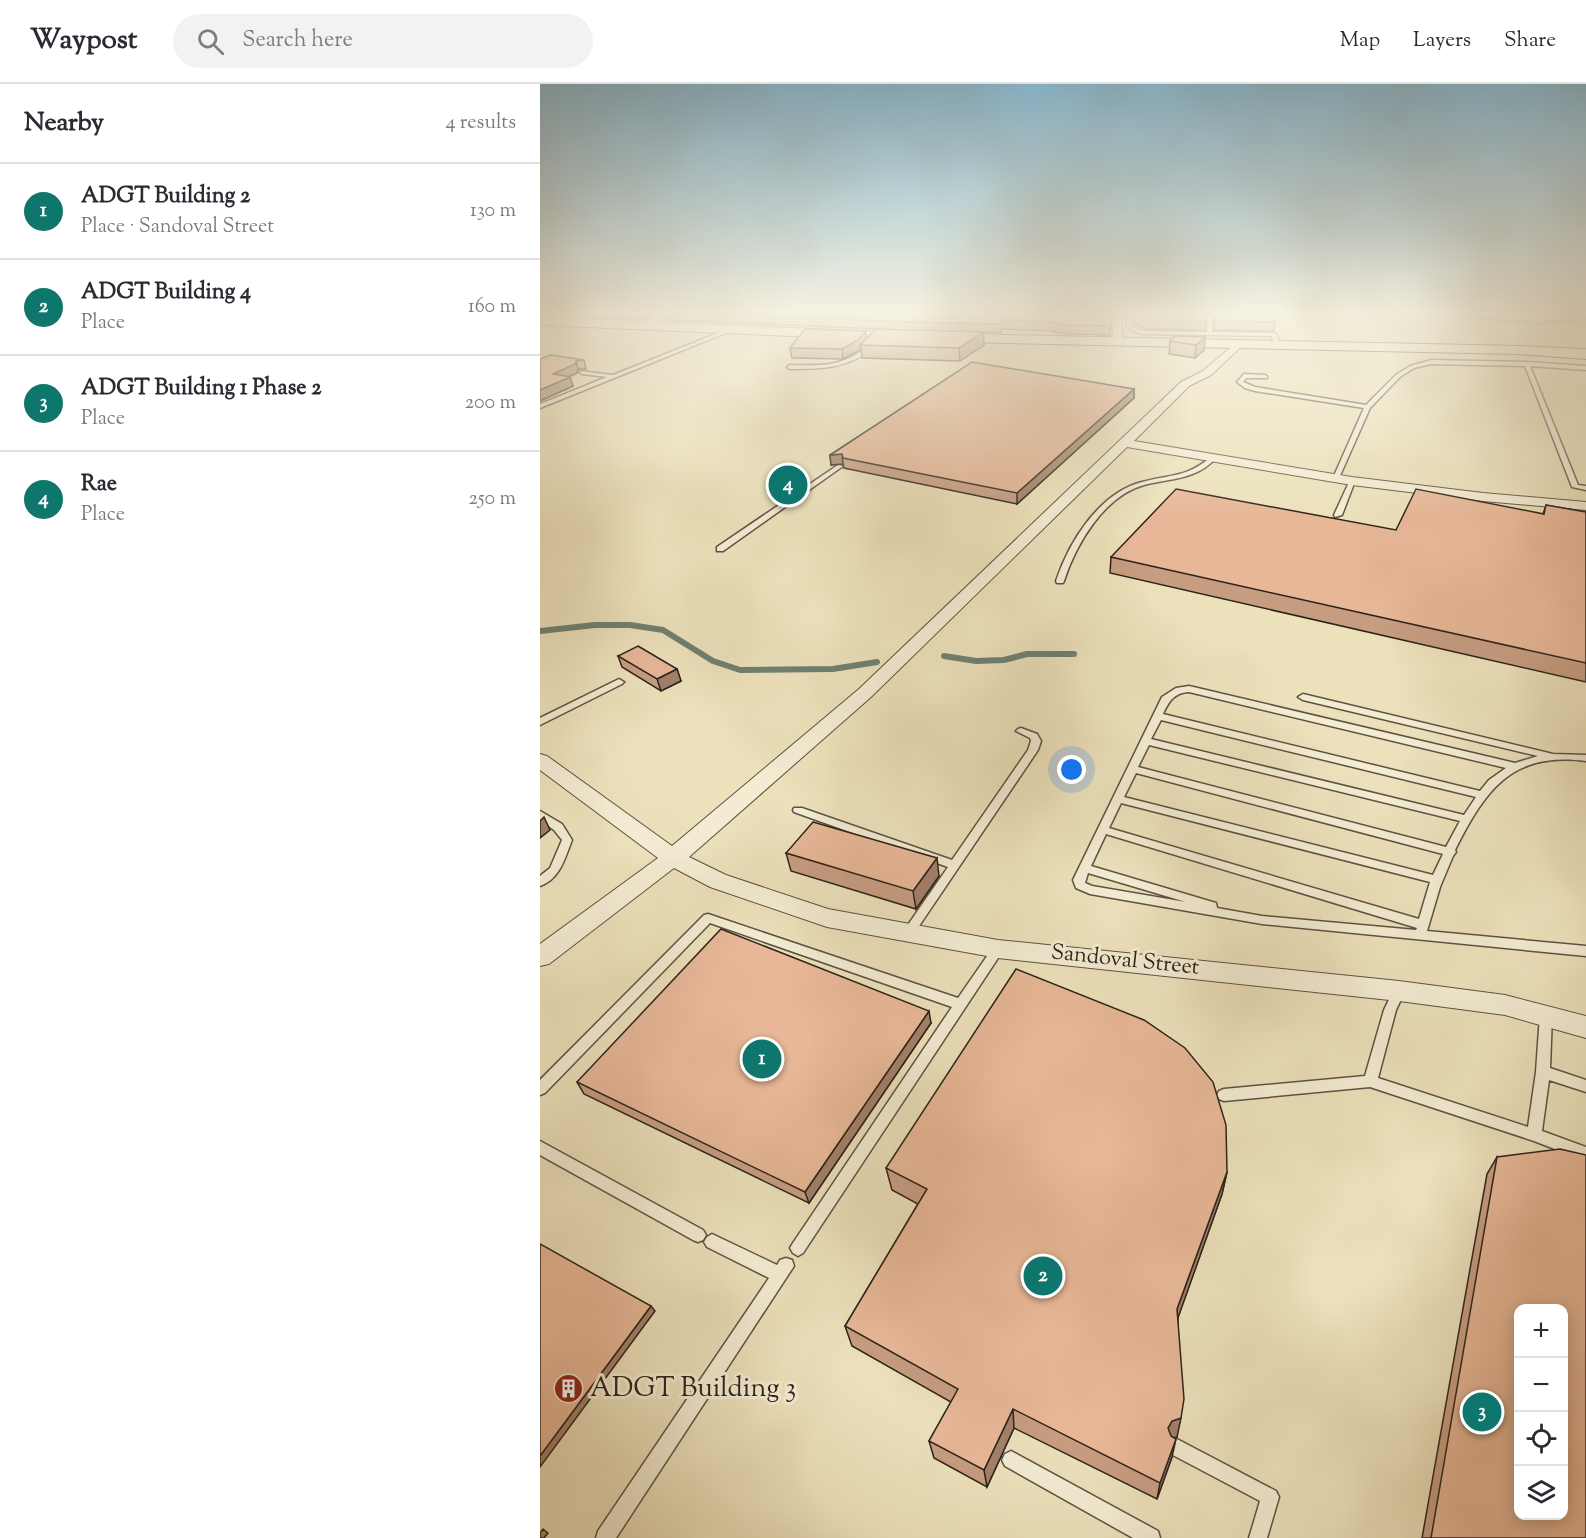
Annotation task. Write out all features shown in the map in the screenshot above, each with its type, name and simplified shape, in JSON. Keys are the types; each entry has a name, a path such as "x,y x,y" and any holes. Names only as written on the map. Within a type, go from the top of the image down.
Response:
{"street":[{"path":"540,957 673,858 865,693 1189,382"},
{"path":"1125,443 1352,481 1483,497 1586,506"},
{"name":"Sandoval Street","path":"540,760 673,858 718,881 817,915 998,949 1399,991 1505,1005 1586,1027"}],"lane":[{"path":"540,406 600,382"},
{"path":"1240,382 1247,387 1256,389 1367,407"},
{"path":"1336,478 1367,407 1392,382"},
{"path":"1534,382 1575,487 1586,488"},
{"path":"1060,581 1066,560 1080,538 1122,491 1144,484 1187,476 1202,469 1213,458"},
{"path":"720,549 840,466"},
{"path":"1338,515 1352,481"},
{"path":"540,722 619,682"},
{"path":"1517,767 1189,689 1171,693 1167,697 1079,880 1080,885 1090,890 1262,920 1422,930 1586,951"},
{"path":"1303,697 1552,757"},
{"path":"1158,716 1483,795"},
{"path":"909,932 1033,750 1036,741 1034,736 1021,731"},
{"path":"1146,741 1468,819"},
{"path":"1422,930 1436,880 1468,819 1483,795 1499,776 1517,767 1552,757 1586,758"},
{"path":"1133,769 1451,852"},
{"path":"1118,799 1436,880"},
{"path":"798,810 955,865"},
{"path":"540,815 558,827 567,840 555,870 540,882"},
{"path":"1104,830 1422,930"},
{"path":"1085,868 1262,920"},
{"path":"540,1089 708,918 960,1004"},
{"path":"798,1248 998,949"},
{"path":"1370,1081 1390,1010 1399,991"},
{"path":"1534,1135 1543,1072 1546,1015"},
{"path":"1543,1072 1586,1086"},
{"path":"1224,1095 1370,1081 1586,1154"},
{"path":"540,1148 705,1238 783,1271 604,1538"},
{"path":"1175,1447 1270,1497 1258,1538"},
{"path":"1011,1460 1151,1538"}],"building":[{"path":"540,382 559,382 540,390"},
{"path":"942,382 1091,382 1134,389 1017,493 843,458 842,454 830,455"},
{"path":"1176,489 1396,530 1416,489 1544,514 1546,505 1586,512 1586,663 1111,557"},
{"path":"638,646 677,669 657,679 618,656"},
{"path":"813,822 937,858 913,891 786,853"},
{"path":"721,929 929,1011 805,1192 577,1082"},
{"path":"1016,969 1144,1020 1185,1048 1213,1082 1226,1125 1227,1172 1177,1309 1184,1399 1181,1418 1172,1421 1168,1428 1171,1436 1176,1439 1160,1483 1013,1409 984,1470 929,1441 958,1389 845,1326 927,1189 886,1168"},
{"path":"1560,1149 1586,1155 1586,1538 1431,1538 1497,1157"},
{"name":"ADGT Building 3","path":"540,1244 651,1306 540,1456"}],"waterway":[{"path":"540,631 595,625 630,625 663,630 713,661 740,670 833,669 877,662"},
{"path":"944,656 976,661 1004,660 1027,654 1074,654"}],"place":[{"name":"Rae","path":"788,485"},
{"name":"ADGT Building 2","path":"762,1059"},
{"name":"ADGT Building 4","path":"1043,1276"},
{"name":"ADGT Building 3","path":"569,1389"},
{"name":"ADGT Building 1 Phase 2","path":"1482,1412"}]}
